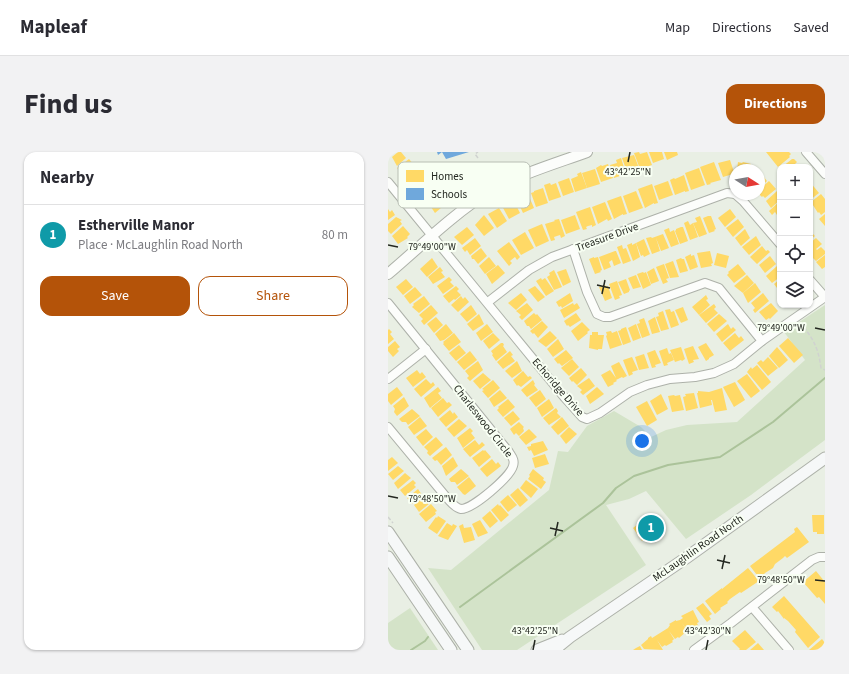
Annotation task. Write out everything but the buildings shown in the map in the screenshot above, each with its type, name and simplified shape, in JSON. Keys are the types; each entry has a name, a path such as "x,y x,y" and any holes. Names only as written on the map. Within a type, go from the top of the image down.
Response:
{"main road":[{"name":"McLaughlin Road North","path":"554,650 570,637 686,558 825,458"},
{"path":"388,532 468,650"},
{"path":"388,557 451,650"},
{"name":"McLaughlin Road North","path":"537,650 570,637"}],"street":[{"path":"530,173 587,152"},
{"path":"806,152 825,174"},
{"name":"Echoridge Drive","path":"388,182 398,194"},
{"name":"Treasure Drive","path":"488,302 530,270 552,257 729,193"},
{"name":"Treasure Drive","path":"742,200 777,241"},
{"name":"Echoridge Drive","path":"409,208 488,302 565,398 582,417 587,419 600,413 630,392 647,385 670,379 695,377 714,373 734,364 762,340 825,297"},
{"path":"388,274 467,208"},
{"path":"573,250 587,292 597,314 604,317 610,317 705,284 719,288 762,340"},
{"path":"813,283 825,297"},
{"name":"Charleswood Circle","path":"388,303 509,452 514,459 514,463 511,472 490,492 465,508 457,508 388,427"},
{"path":"388,379 426,349"},
{"path":"694,650 812,560 819,557 825,557"},
{"path":"752,607 789,650"}],"path":[{"path":"478,152 475,154 478,158"},
{"path":"796,317 814,341 818,349 821,368 824,370"}],"green space":[{"path":"825,305 825,440 751,495 686,539 646,491 629,499 606,505 646,565 517,650 482,650 428,568 451,570 549,490 558,451 568,452 587,426 614,411 641,427 651,437 666,430 687,425 737,422 805,360 784,332"},
{"path":"410,608 438,650 388,650 388,623"}],"waterway":[{"path":"460,607 603,503 616,488 634,476 668,465 720,457 773,422 825,378"},
{"path":"411,650 425,641 428,637"}],"place":[{"name":"Estherville Manor","path":"651,528"}]}
